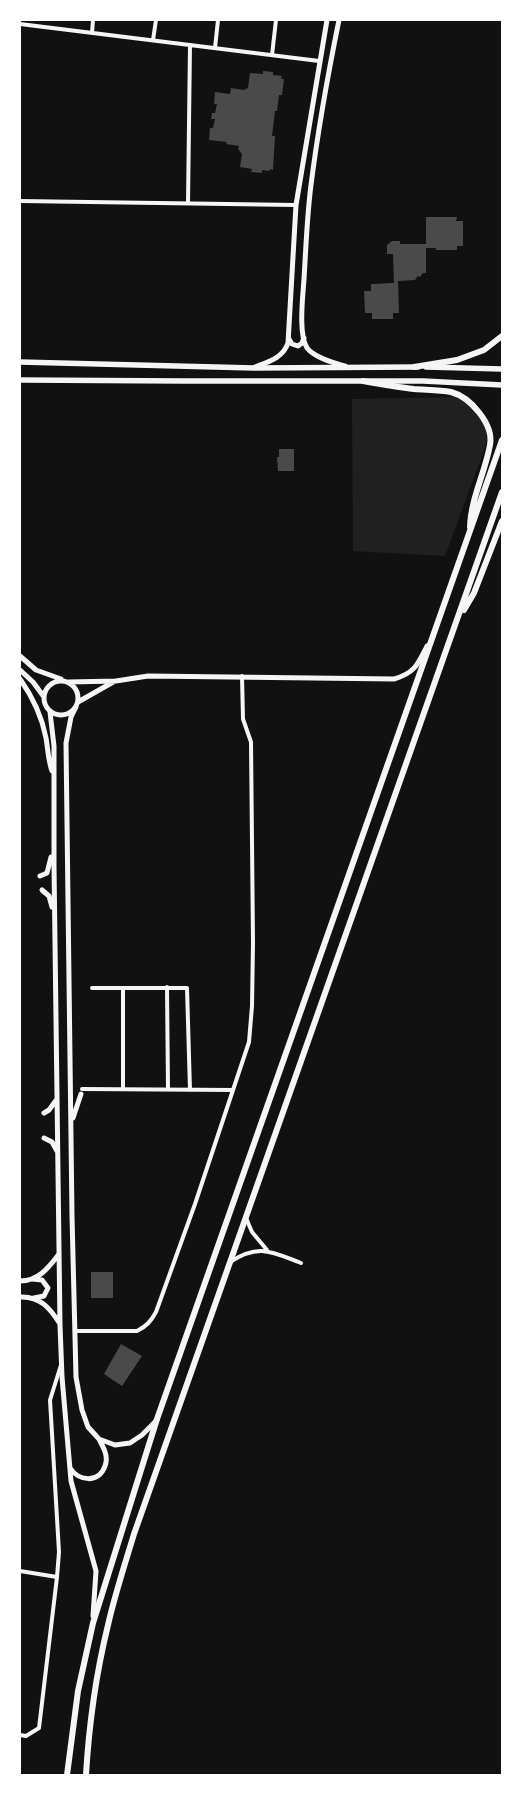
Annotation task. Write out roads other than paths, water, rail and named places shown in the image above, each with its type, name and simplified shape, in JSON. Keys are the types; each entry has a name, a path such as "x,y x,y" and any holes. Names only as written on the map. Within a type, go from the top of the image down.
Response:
{"highway":[{"path":"414,367 457,360 484,350 502,336"},
{"path":"363,381 451,393 467,400 478,410 487,425 490,443 471,511 470,534"},
{"path":"67,1773 78,1691 93,1623 157,1419 442,614 502,440"},
{"path":"86,1775 89,1732 96,1678 108,1623 134,1534 502,492"},
{"path":"456,621 474,592 502,521"}],"main road":[{"path":"20,362 254,368 414,367 502,369"},
{"path":"20,380 423,381 502,385"}],"street":[{"path":"33,20 33,25"},
{"path":"92,33 93,20"},
{"path":"153,40 156,20"},
{"path":"215,48 218,20"},
{"path":"272,55 276,20"},
{"path":"254,368 272,360 282,353 287,347 289,337 296,205 327,20"},
{"path":"339,20 330,63 311,185 303,298 304,337 308,348 318,356 341,365 356,368"},
{"path":"20,24 319,61"},
{"path":"188,203 190,45"},
{"path":"20,200 296,205"},
{"path":"289,337 291,344 295,346 302,343 304,337"},
{"path":"20,656 36,670 48,676 69,682 116,681 148,676 394,679 412,672 419,663 442,614"},
{"path":"20,670 33,682 44,697 47,708 50,712 54,746 60,1325 71,1481 96,1571 93,1623"},
{"path":"76,1331 137,1330 144,1328 151,1321 156,1312 195,1204 249,1042 254,943 251,742 243,719 242,676"},
{"path":"20,679 28,691 41,720 46,738 50,764 54,774"},
{"path":"44,697 45,691 52,682 64,680"},
{"path":"50,712 61,715 67,714 77,705 116,681"},
{"path":"69,682 77,690 77,705 70,717 66,744 76,1377 82,1410 88,1427 99,1439 105,1449 106,1458 105,1466 101,1473 94,1478 87,1479 74,1473 70,1467"},
{"path":"40,876 45,875 50,868 54,843"},
{"path":"69,882 76,882"},
{"path":"42,890 49,896 55,919"},
{"path":"167,987 168,1090"},
{"path":"92,988 184,987 188,990 190,1090"},
{"path":"123,988 123,1089"},
{"path":"72,1123 82,1092 123,1089 232,1090"},
{"path":"44,1113 49,1110 58,1098"},
{"path":"44,1138 52,1142 58,1152"},
{"path":"246,1217 252,1232 268,1250"},
{"path":"230,1262 243,1254 268,1250 301,1263"},
{"path":"30,1280 44,1272 60,1254"},
{"path":"20,1281 36,1278 42,1280 48,1288 44,1296 36,1298 20,1297"},
{"path":"29,1297 43,1303 51,1309 60,1325"},
{"path":"20,1735 26,1736 39,1728 57,1577 59,1552 50,1400 62,1361"},
{"path":"99,1439 115,1445 130,1443 142,1435 157,1419"},
{"path":"20,1571 57,1577"}]}
